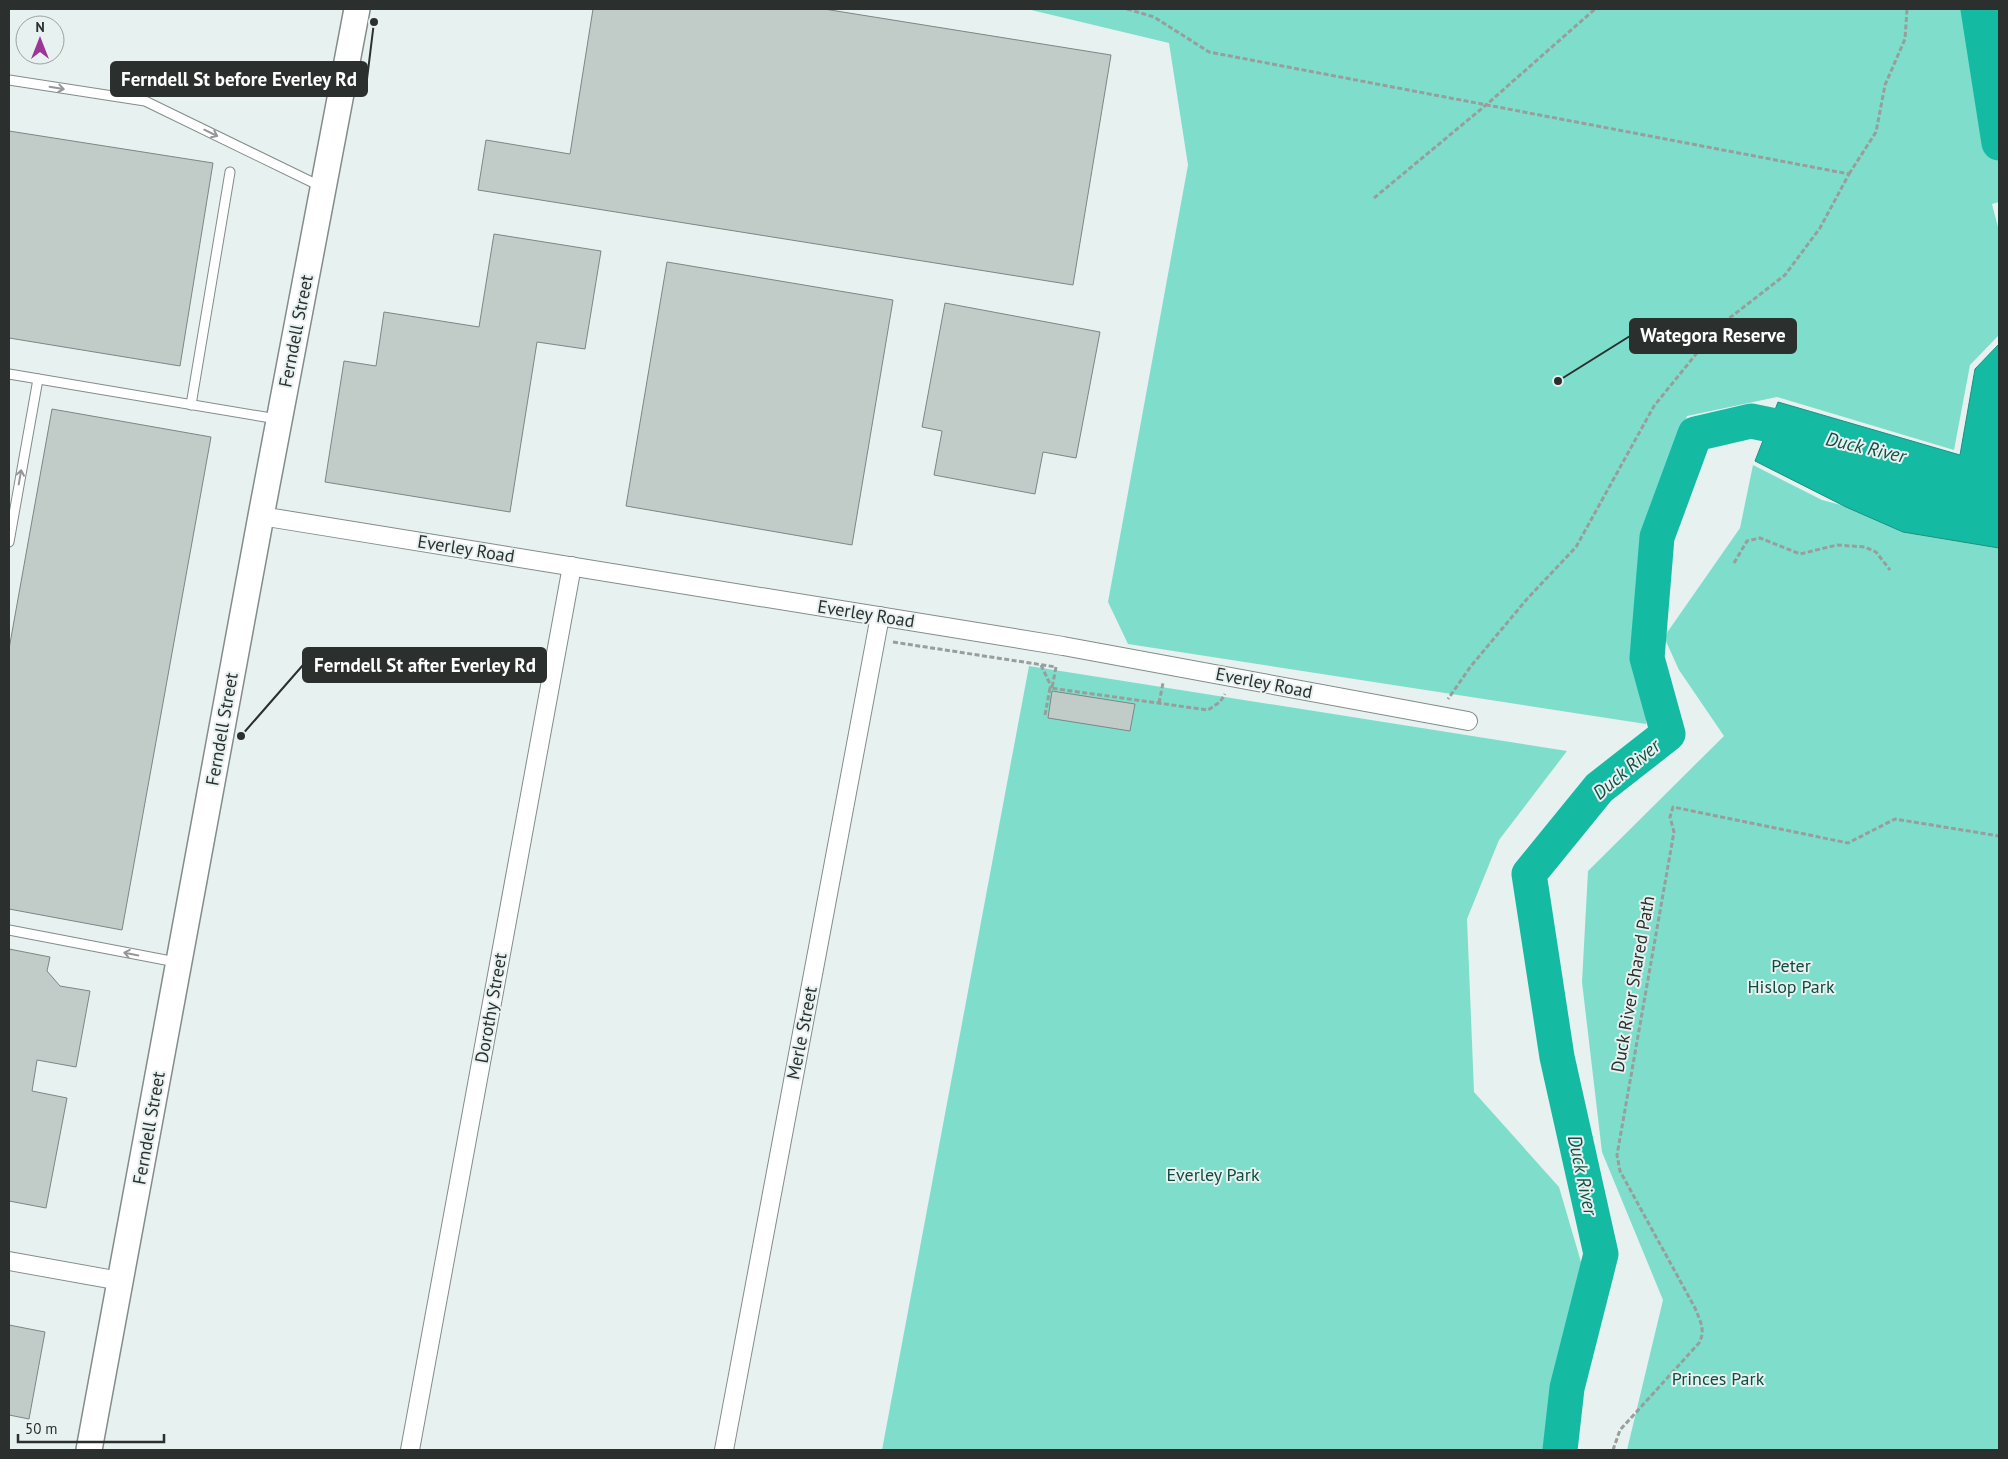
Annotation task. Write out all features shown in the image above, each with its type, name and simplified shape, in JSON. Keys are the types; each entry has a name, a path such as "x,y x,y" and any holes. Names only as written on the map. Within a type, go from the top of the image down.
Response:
{"main road":[{"name":"Ferndell Street","path":"89,1450 261,516 357,9"}],"street":[{"name":"Everley Road","path":"261,516 1063,646 1468,721"},
{"name":"Dorothy Street","path":"410,1450 572,566"},
{"name":"Merle Street","path":"724,1450 880,616"},
{"path":"9,1261 120,1281"}],"lane":[{"path":"9,80 145,101 324,188"},
{"path":"191,405 230,172"},
{"path":"9,374 279,420"},
{"path":"9,542 38,379"},
{"path":"9,930 179,963"}],"path":[{"path":"1127,9 1154,17 1209,52 1850,174"},
{"path":"1374,198 1595,9"},
{"path":"1436,715 1471,666 1526,599 1576,547 1654,406 1718,327 1786,275 1820,228 1876,132 1885,85 1905,39 1907,9"},
{"path":"1734,563 1747,541 1760,538 1800,554 1837,545 1865,547 1876,552 1890,570"},
{"path":"889,641 1056,667 1045,715"},
{"path":"1041,665 1052,688"},
{"path":"1052,688 1208,710 1220,702 1226,694 1230,677"},
{"name":"Duck River Shared Path","path":"1613,1450 1620,1430 1699,1343 1703,1336 1703,1328 1695,1308 1620,1171 1617,1155 1674,832 1670,818 1673,807 1848,843 1895,819 1999,836"}],"green space":[{"path":"1027,9 1999,9 1999,202 1992,204 1999,231 1999,335 1970,365 1954,450 1777,397 1687,416 1639,542 1646,724 1128,644 1108,602 1188,165 1169,43"},
{"name":"Peter Hislop Park","path":"1753,465 1822,500 1939,531 1999,517 1999,1450 1627,1450 1663,1300 1602,1152 1582,982 1588,871 1724,736 1679,670 1664,637 1740,528"},
{"name":"Everley Park","path":"1029,666 1567,751 1499,840 1467,919 1474,1092 1559,1187 1598,1320 1556,1423 1556,1450 882,1450"}],"water":[{"path":"1985,9 1999,9 1999,93"},
{"path":"1999,344 1999,548 1903,532 1846,507 1755,461 1778,402 1960,455 1975,369"}],"building":[{"path":"593,9 824,9 1111,55 1073,285 478,190 486,140 570,154"},
{"path":"9,131 213,163 180,366 9,338"},
{"path":"494,234 601,251 585,349 537,342 510,512 325,482 344,361 376,366 384,312 479,327"},
{"path":"667,262 893,300 852,545 626,506"},
{"path":"945,303 1100,332 1076,458 1043,452 1035,494 934,475 942,431 922,427"},
{"path":"52,409 211,437 122,930 9,909 9,649"},
{"path":"1052,691 1135,704 1130,731 1048,718"},
{"path":"9,949 50,957 47,971 60,986 90,991 76,1067 37,1060 32,1091 67,1098 46,1208 9,1201"},
{"path":"9,1325 45,1332 29,1419 9,1415"}],"waterway":[{"name":"Duck River","path":"1978,9 1999,143"},
{"name":"Duck River","path":"1560,1450 1567,1388 1601,1254 1557,1057 1529,874 1599,788 1668,734 1647,658 1657,537 1695,434 1751,421 1816,434"}],"place":[{"name":"Ferndell St before Everley Rd","path":"374,22"},
{"name":"Wategora Reserve","path":"1558,381"},
{"name":"Ferndell St after Everley Rd","path":"241,736"}],"park label":[{"name":"Princes Park","path":"1718,1379"}]}
